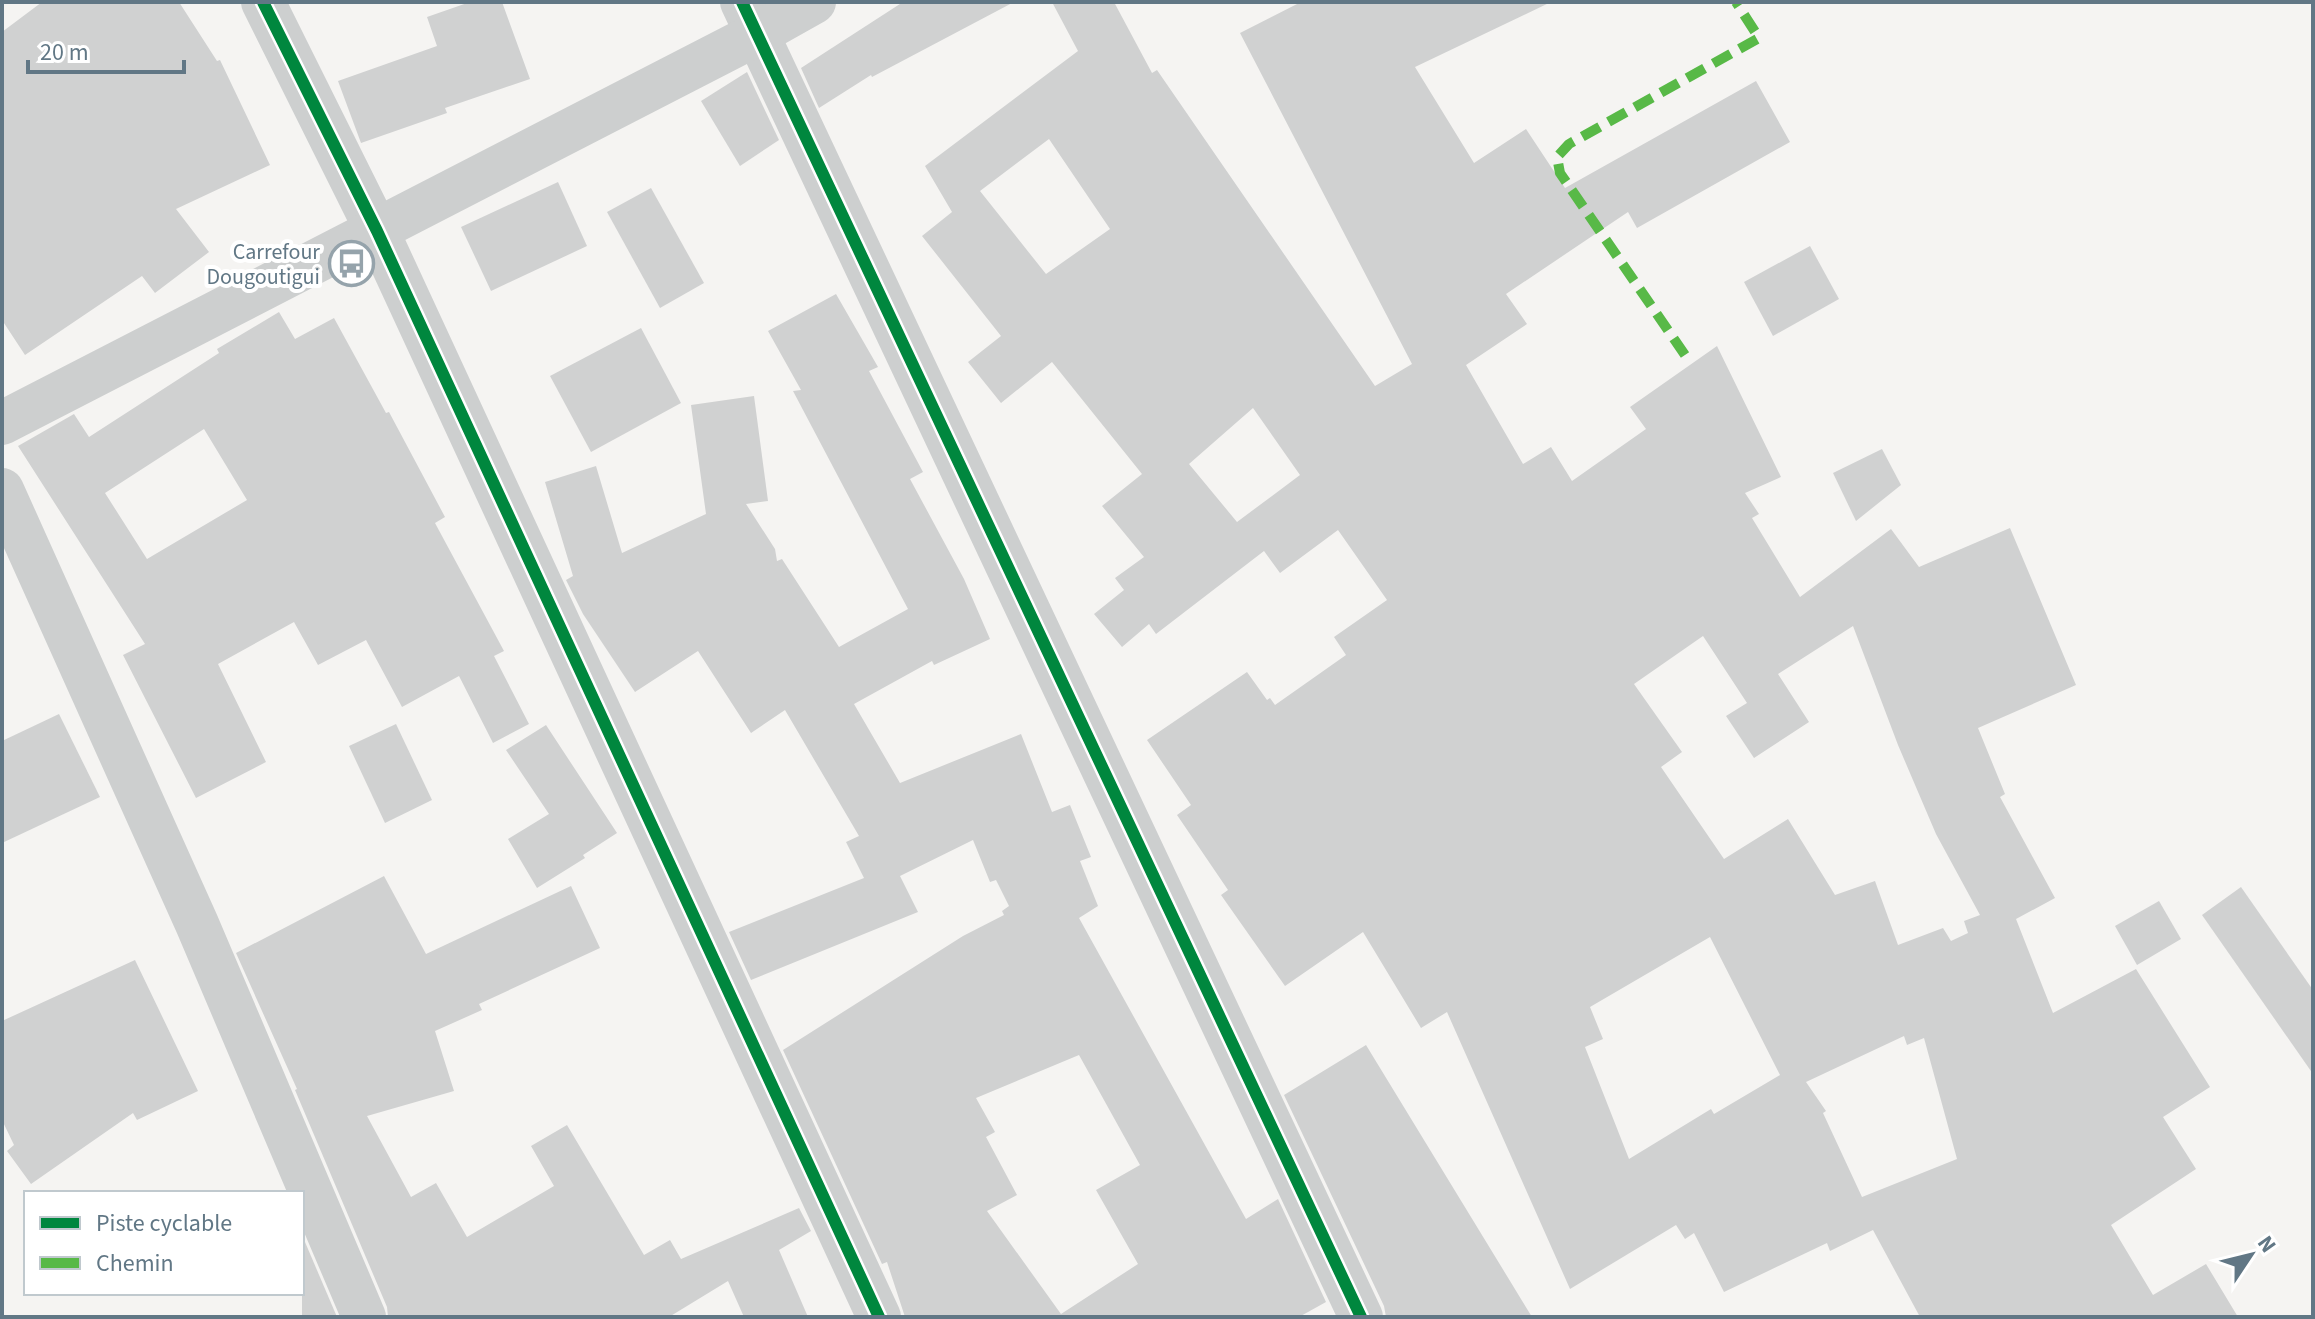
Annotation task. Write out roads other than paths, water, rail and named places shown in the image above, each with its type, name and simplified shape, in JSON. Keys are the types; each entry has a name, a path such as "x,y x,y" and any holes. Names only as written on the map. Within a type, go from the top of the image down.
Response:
{"street":[{"path":"263,2 377,231 879,1317"},
{"path":"2,423 377,231 749,18 814,2"},
{"path":"749,18 1361,1317"},
{"path":"2,490 197,924 364,1317"}],"place":[{"name":"Carrefour Dougoutigui","path":"351,264"}]}
